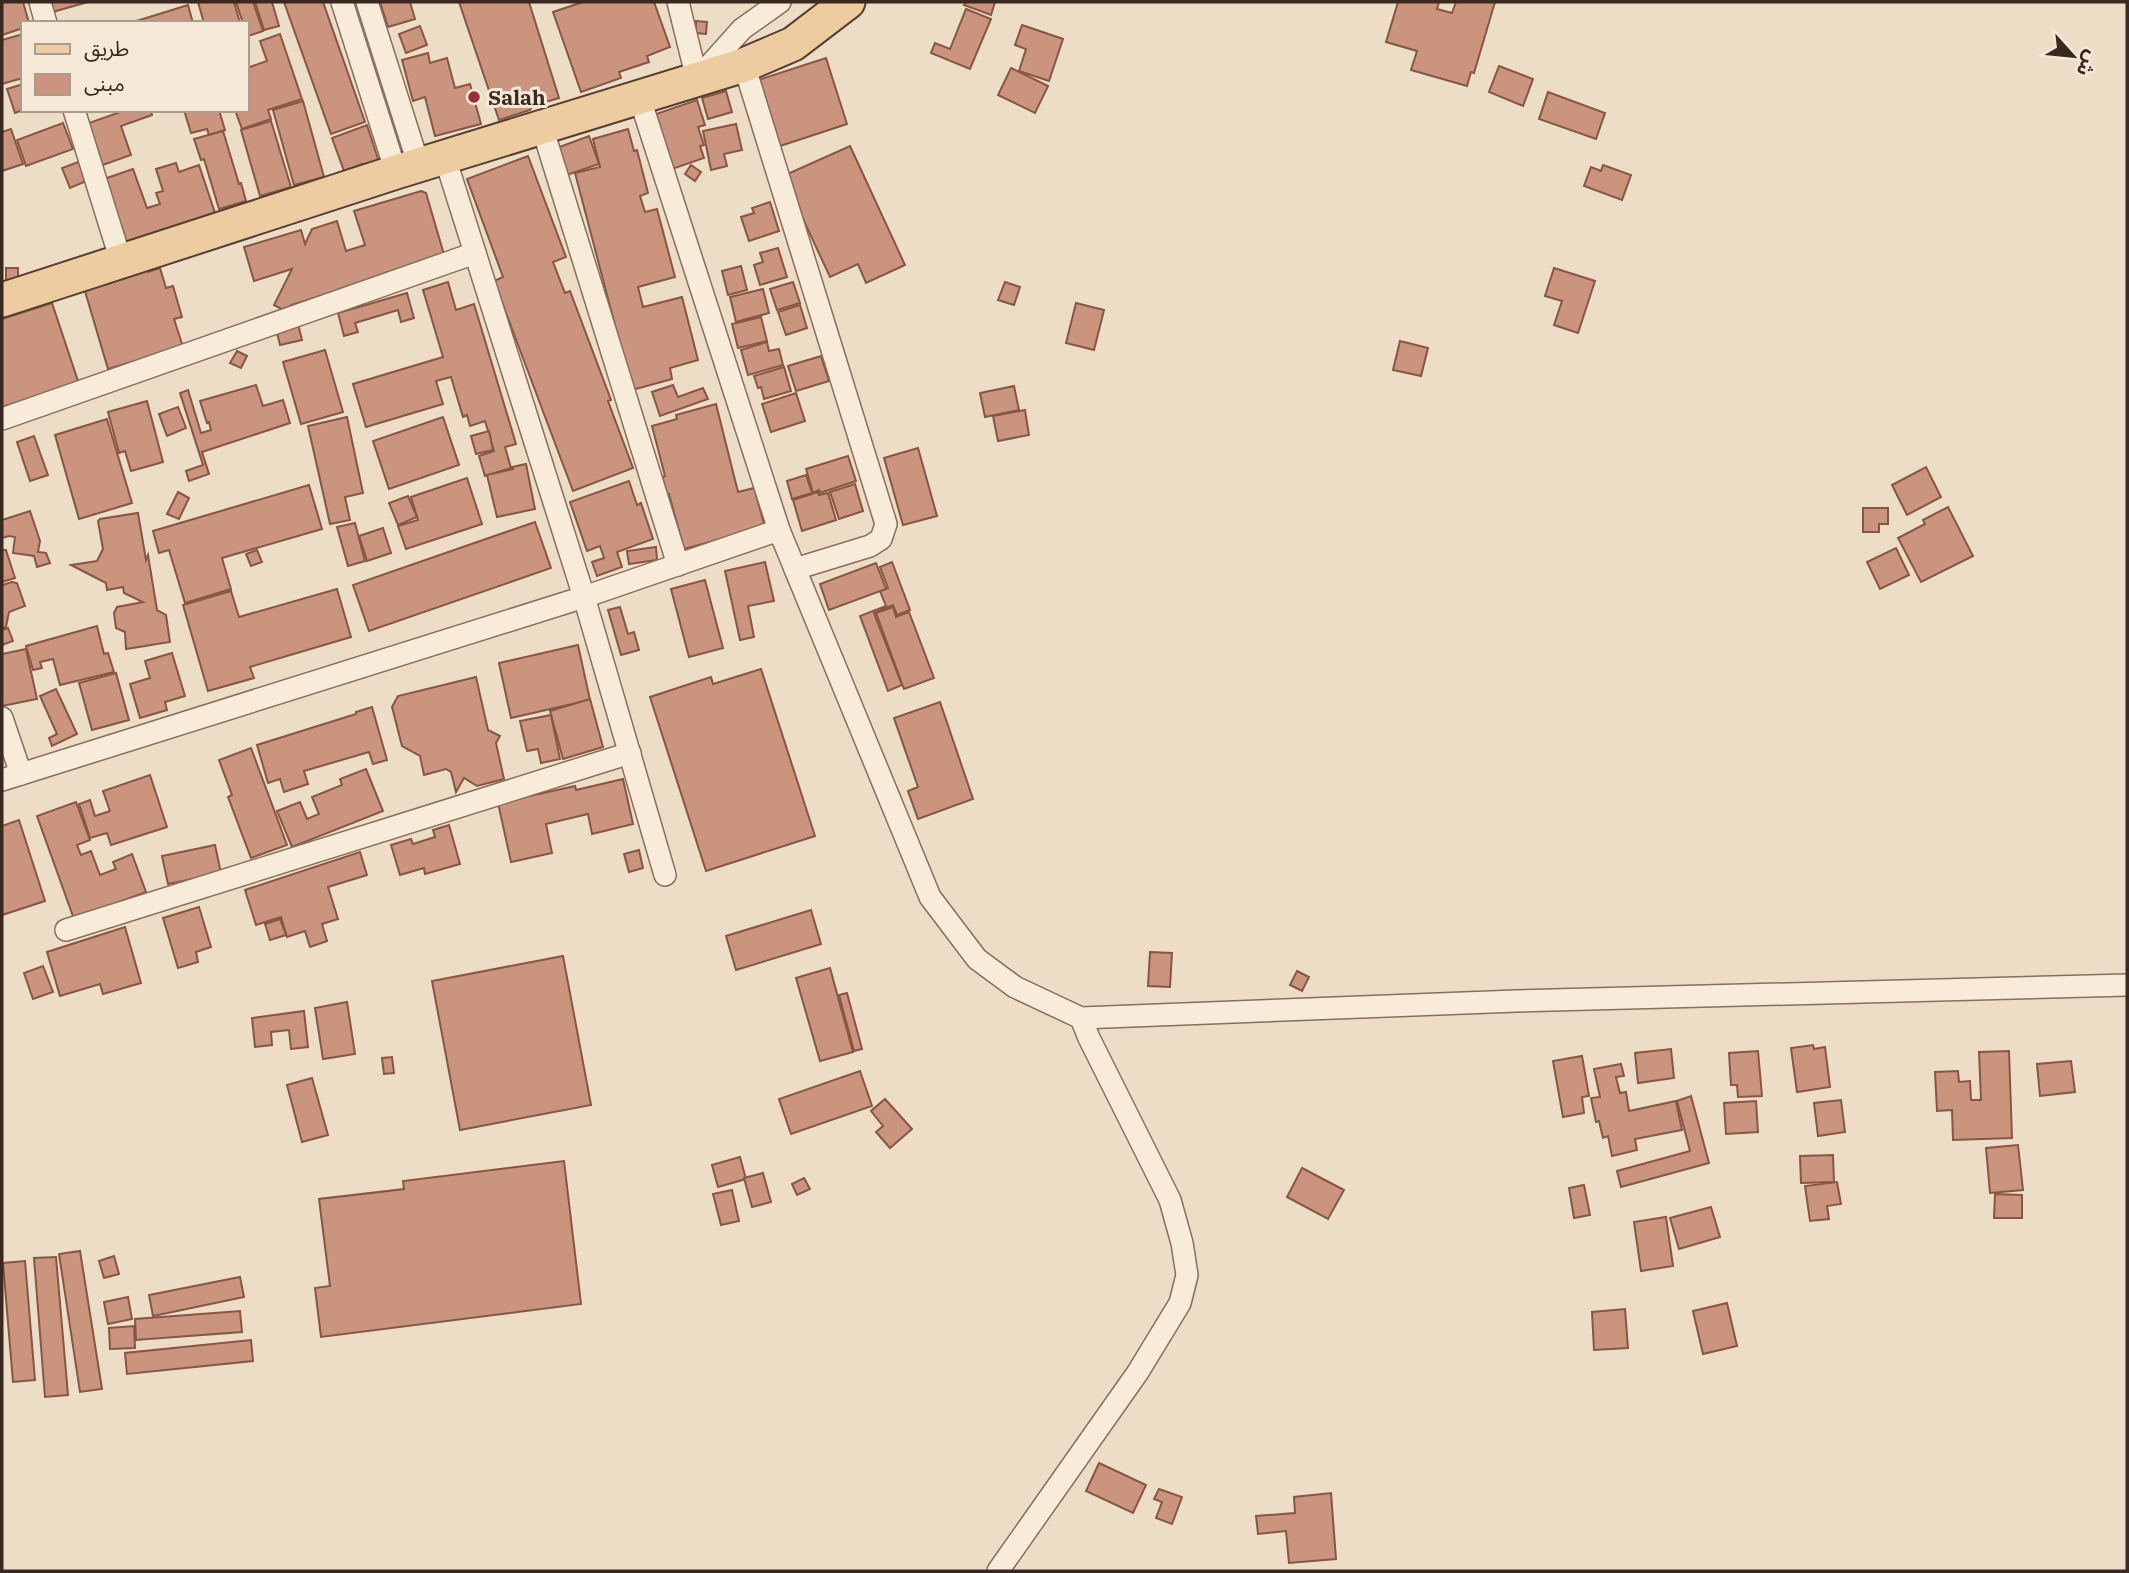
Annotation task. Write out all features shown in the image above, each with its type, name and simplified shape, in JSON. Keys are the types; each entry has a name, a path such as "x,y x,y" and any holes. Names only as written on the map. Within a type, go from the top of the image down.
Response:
{"main road":[{"path":"2,300 420,165 744,65 793,44 832,8"}],"street":[{"path":"40,2 45,21"},
{"path":"342,2 420,165 475,253 584,597 666,875"},
{"path":"367,2 420,165"},
{"path":"677,2 697,79"},
{"path":"697,79 742,29 780,2"},
{"path":"744,65 886,524 881,539 870,546 796,569"},
{"path":"639,96 779,530 930,897 977,959 1015,987 1081,1018 1516,1001 2127,985"},
{"path":"75,112 121,261"},
{"path":"542,127 678,565"},
{"path":"2,419 475,253"},
{"path":"2,718 11,777 584,597 779,530"},
{"path":"66,930 630,753"},
{"path":"998,1571 1138,1372 1180,1303 1187,1275 1182,1243 1170,1200 1081,1018"}],"building":[{"path":"2,2 23,2 28,21 21,21 21,29 2,35"},
{"path":"45,2 88,2 49,13"},
{"path":"198,2 234,2 239,21 203,21"},
{"path":"236,2 253,2 263,31 248,36 248,21 242,21"},
{"path":"255,2 272,2 279,26 264,30"},
{"path":"284,2 323,2 365,122 331,134"},
{"path":"380,2 410,2 415,19 388,27"},
{"path":"459,2 529,2 559,98 499,120"},
{"path":"583,2 654,2 670,47 647,56 649,62 619,72 621,78 581,92 553,12"},
{"path":"966,2 995,2 991,15 964,5"},
{"path":"1398,2 1439,2 1437,9 1452,13 1456,2 1495,2 1474,73 1471,72 1467,86 1411,70 1417,51 1386,42"},
{"path":"188,5 192,21 136,21"},
{"path":"966,9 991,19 970,69 931,53 935,43 950,49"},
{"path":"696,21 707,22 706,34 696,33"},
{"path":"1022,25 1063,39 1049,81 1019,71 1026,49 1015,45"},
{"path":"420,26 427,45 406,53 399,34"},
{"path":"280,34 302,99 268,110 271,119 242,129 236,112 248,112 248,68 267,61 260,41"},
{"path":"21,35 21,79 2,84 2,40"},
{"path":"428,53 430,63 447,58 455,88 470,84 481,124 435,136 425,97 413,101 402,60"},
{"path":"826,58 847,124 771,149 749,83"},
{"path":"1499,66 1533,79 1523,106 1489,92"},
{"path":"1011,68 1048,86 1035,113 998,95"},
{"path":"21,85 21,111 15,113 7,89"},
{"path":"726,91 732,112 708,119 702,98"},
{"path":"1548,92 1605,113 1596,139 1539,119"},
{"path":"697,100 705,125 698,127 704,145 700,146 704,158 672,169 653,115"},
{"path":"303,101 324,177 294,185 273,110"},
{"path":"120,112 151,112 152,115 121,126 131,155 100,166 86,124"},
{"path":"185,112 220,112 225,130 209,135 207,129 191,133"},
{"path":"271,121 291,187 260,196 241,130"},
{"path":"63,123 73,149 26,166 17,140"},
{"path":"736,124 742,150 724,154 727,166 711,170 703,131"},
{"path":"367,125 379,162 363,167 362,164 344,171 332,138"},
{"path":"11,129 23,164 2,171 2,132"},
{"path":"628,129 634,151 637,150 648,193 640,196 645,212 657,209 675,277 638,287 643,307 682,297 698,360 670,368 672,379 632,390 575,173 600,167 593,139"},
{"path":"223,131 246,201 219,209 204,159 201,160 194,139"},
{"path":"589,136 599,164 564,176 554,149"},
{"path":"850,146 905,265 866,283 858,264 830,277 783,176"},
{"path":"528,156 566,257 553,262 565,293 570,291 633,468 573,491 494,281 503,277 467,179"},
{"path":"81,161 89,180 70,188 62,168"},
{"path":"176,163 179,172 199,165 215,213 125,244 104,179 133,169 147,208 160,204 156,193 163,191 156,169"},
{"path":"691,165 701,172 695,181 685,174"},
{"path":"1603,165 1631,175 1622,200 1584,186 1591,167 1601,171"},
{"path":"421,191 426,193 445,258 291,305 287,312 274,305 292,269 254,281 244,247 301,230 305,244 312,229 337,221 346,251 365,245 354,211"},
{"path":"770,202 779,231 749,241 741,217 754,213 752,208"},
{"path":"778,248 787,277 760,285 754,265 763,262 760,253"},
{"path":"741,266 747,290 728,295 722,271"},
{"path":"6,268 18,268 18,282 6,282"},
{"path":"147,268 148,272 160,268 166,288 173,286 182,317 174,319 183,347 108,369 84,288"},
{"path":"1554,268 1595,281 1578,333 1554,325 1562,301 1545,296"},
{"path":"448,282 456,310 474,304 516,444 505,447 511,468 485,476 479,456 494,451 485,421 470,426 467,415 463,417 451,377 436,381 443,404 366,427 353,384 443,357 423,290"},
{"path":"793,282 800,303 777,310 770,289"},
{"path":"1005,282 1020,287 1014,305 998,300"},
{"path":"763,289 769,313 736,322 730,297"},
{"path":"407,293 414,318 401,322 398,310 355,323 358,332 344,336 338,313"},
{"path":"52,303 79,384 2,407 2,319"},
{"path":"1076,303 1104,310 1094,350 1066,343"},
{"path":"800,305 807,328 786,335 778,312"},
{"path":"761,317 767,341 738,348 732,324"},
{"path":"298,324 302,340 280,345 276,329"},
{"path":"1400,341 1428,348 1421,376 1393,370"},
{"path":"767,342 769,351 779,349 783,365 748,375 741,350"},
{"path":"325,350 343,412 301,424 283,362"},
{"path":"237,351 247,356 241,368 230,363"},
{"path":"821,356 829,381 796,391 788,366"},
{"path":"784,367 791,391 764,399 754,376"},
{"path":"256,385 263,406 283,400 290,423 202,452 209,474 189,481 186,471 203,465 180,393 188,390 201,433 211,430 200,401"},
{"path":"673,385 678,397 703,388 708,399 660,416 652,392"},
{"path":"1014,386 1019,410 985,417 980,393"},
{"path":"796,393 805,421 771,432 762,404"},
{"path":"147,401 163,462 131,471 125,451 119,453 108,412"},
{"path":"716,404 738,492 754,488 765,527 684,549 662,477 665,476 652,426 677,419 676,415"},
{"path":"178,407 186,428 167,436 159,414"},
{"path":"1025,410 1029,435 998,441 993,416"},
{"path":"347,417 363,493 345,497 350,520 330,524 308,426"},
{"path":"443,417 459,465 389,489 373,441"},
{"path":"107,419 132,503 79,519 55,435"},
{"path":"489,431 493,450 476,454 471,436"},
{"path":"34,436 48,475 30,481 17,442"},
{"path":"918,448 937,516 903,525 884,458"},
{"path":"848,456 856,481 813,493 806,469"},
{"path":"526,464 535,509 497,517 487,475"},
{"path":"1926,467 1941,497 1907,515 1892,485"},
{"path":"806,475 812,493 792,499 787,481"},
{"path":"467,478 482,524 406,549 398,526 418,520 411,497"},
{"path":"629,481 637,505 641,503 653,539 617,552 622,567 597,576 592,562 604,558 600,546 587,551 570,502"},
{"path":"855,484 863,511 839,519 830,492"},
{"path":"309,485 322,529 222,558 231,589 185,603 169,550 159,553 153,531"},
{"path":"178,492 189,498 179,519 167,514"},
{"path":"818,492 819,495 828,493 836,520 802,531 793,500"},
{"path":"408,496 417,517 398,525 389,503"},
{"path":"1948,507 1973,556 1921,582 1898,538 1925,524 1923,520"},
{"path":"1863,508 1888,508 1888,524 1879,524 1879,532 1863,532"},
{"path":"30,511 40,541 38,552 46,553 50,563 37,567 34,556 13,553 15,537 2,538 2,520"},
{"path":"138,513 157,610 166,615 170,642 126,649 125,632 116,628 114,613 117,607 143,602 124,593 123,587 107,590 106,583 71,565 97,561 103,549 98,521 100,519"},
{"path":"535,522 551,568 369,631 353,585"},
{"path":"355,523 365,561 348,566 337,527"},
{"path":"383,528 391,553 367,561 359,536"},
{"path":"656,547 657,560 629,564 627,551"},
{"path":"1896,548 1909,575 1880,589 1867,562"},
{"path":"2,550 6,550 15,578 2,582"},
{"path":"257,550 262,562 251,566 246,554"},
{"path":"765,562 774,601 748,606 754,637 740,640 725,571"},
{"path":"892,562 910,610 897,615 893,605 874,613 902,685 888,691 860,616 886,606 880,591 888,588 880,567"},
{"path":"876,563 886,589 829,610 820,584"},
{"path":"705,580 723,648 689,657 671,589"},
{"path":"17,583 25,606 9,612 6,627 2,629 2,585"},
{"path":"337,589 351,637 250,667 254,678 208,691 183,605 231,591 239,617"},
{"path":"620,607 628,634 634,632 639,650 621,655 608,610"},
{"path":"893,607 896,617 909,612 934,678 904,689 876,613"},
{"path":"97,626 104,654 108,653 114,672 60,685 53,659 40,662 42,668 33,670 26,646"},
{"path":"8,628 13,641 2,645 2,630"},
{"path":"578,645 590,700 511,718 499,663"},
{"path":"26,649 37,699 2,706 2,654"},
{"path":"172,653 185,696 165,702 167,710 140,718 130,684 150,678 145,661"},
{"path":"761,669 815,836 706,871 650,697 711,677 713,684"},
{"path":"116,673 129,720 92,730 79,683"},
{"path":"476,677 488,730 500,736 496,743 504,779 477,786 464,778 456,792 451,772 446,769 424,775 420,756 402,746 392,707 398,696"},
{"path":"56,689 77,734 52,746 49,738 57,734 40,696"},
{"path":"590,699 603,747 563,759 550,711"},
{"path":"940,702 973,799 918,819 908,791 918,787 894,718"},
{"path":"372,707 387,760 373,764 369,752 304,771 308,784 284,792 280,779 268,783 257,745"},
{"path":"551,715 560,759 541,763 538,749 527,751 520,721"},
{"path":"251,748 287,845 251,858 228,797 232,795 219,760"},
{"path":"366,769 383,811 292,847 277,811 300,802 307,819 319,814 312,797 342,785 340,779"},
{"path":"150,775 167,827 111,845 107,833 90,838 79,804 90,800 95,816 110,811 103,791"},
{"path":"623,779 633,824 592,834 588,814 546,824 552,853 511,862 498,803 575,786 576,790"},
{"path":"76,802 90,840 77,845 81,855 91,851 100,875 116,869 113,862 132,854 146,892 74,919 37,816"},
{"path":"19,820 45,901 2,915 2,826"},
{"path":"449,825 460,864 425,874 424,868 400,875 391,845 411,839 413,844 435,837 433,830"},
{"path":"215,845 221,873 168,884 162,856"},
{"path":"639,850 643,868 629,872 624,854"},
{"path":"360,852 367,875 328,887 338,919 322,924 327,941 310,947 305,931 287,937 281,917 256,925 245,890"},
{"path":"199,907 211,947 196,952 198,962 178,968 163,918"},
{"path":"811,910 821,944 736,970 726,936"},
{"path":"280,919 286,935 270,940 265,924"},
{"path":"125,927 141,983 103,994 100,984 60,996 47,952"},
{"path":"1150,952 1172,953 1170,987 1148,986"},
{"path":"563,956 591,1105 460,1130 432,981"},
{"path":"43,966 53,992 33,999 24,973"},
{"path":"830,968 853,1052 820,1061 796,978"},
{"path":"1297,971 1309,977 1302,991 1290,985"},
{"path":"847,993 862,1049 854,1051 839,995"},
{"path":"347,1002 355,1054 323,1059 315,1008"},
{"path":"304,1011 308,1047 291,1049 289,1030 271,1032 272,1045 255,1047 252,1018"},
{"path":"1813,1045 1814,1049 1825,1047 1830,1087 1797,1092 1791,1048"},
{"path":"1671,1049 1674,1078 1638,1083 1635,1053"},
{"path":"1758,1051 1762,1096 1738,1097 1737,1085 1731,1085 1729,1053"},
{"path":"2009,1051 2012,1138 1953,1140 1952,1110 1937,1111 1935,1072 1958,1071 1959,1082 1970,1081 1971,1100 1981,1100 1979,1052"},
{"path":"1582,1056 1589,1096 1582,1097 1584,1113 1563,1117 1553,1061"},
{"path":"392,1057 394,1073 384,1074 382,1058"},
{"path":"2071,1061 2075,1092 2040,1096 2037,1064"},
{"path":"1621,1064 1624,1076 1616,1077 1620,1093 1626,1092 1629,1111 1676,1101 1682,1130 1635,1139 1637,1150 1612,1156 1608,1136 1603,1138 1599,1121 1596,1122 1591,1098 1600,1097 1594,1069"},
{"path":"860,1071 872,1106 791,1134 779,1099"},
{"path":"312,1078 328,1135 302,1142 287,1085"},
{"path":"1691,1096 1709,1163 1621,1187 1617,1171 1690,1151 1677,1101"},
{"path":"885,1099 912,1129 890,1148 876,1132 883,1126 871,1111"},
{"path":"1841,1100 1845,1132 1818,1136 1814,1103"},
{"path":"1756,1101 1758,1132 1726,1134 1724,1103"},
{"path":"2018,1145 2023,1190 1990,1193 1986,1148"},
{"path":"1833,1155 1834,1182 1801,1183 1800,1156"},
{"path":"740,1157 746,1179 718,1187 712,1165"},
{"path":"564,1161 581,1304 321,1337 315,1288 330,1286 319,1199 404,1189 403,1181"},
{"path":"1302,1168 1344,1190 1328,1219 1287,1197"},
{"path":"763,1173 771,1202 752,1207 744,1178"},
{"path":"804,1178 810,1189 797,1195 792,1184"},
{"path":"1837,1182 1841,1204 1827,1206 1829,1219 1810,1221 1805,1186"},
{"path":"1584,1185 1590,1215 1574,1218 1569,1188"},
{"path":"732,1190 739,1221 721,1225 713,1194"},
{"path":"1995,1194 2022,1195 2022,1218 1994,1218"},
{"path":"1711,1207 1720,1237 1679,1249 1670,1218"},
{"path":"1666,1217 1673,1266 1641,1271 1634,1222"},
{"path":"80,1251 102,1389 80,1392 59,1254"},
{"path":"114,1256 119,1274 104,1278 99,1261"},
{"path":"56,1257 68,1395 45,1397 34,1258"},
{"path":"25,1261 35,1380 13,1382 3,1263"},
{"path":"240,1277 244,1297 153,1316 149,1295"},
{"path":"128,1297 132,1319 108,1324 104,1302"},
{"path":"1727,1303 1737,1346 1703,1354 1693,1311"},
{"path":"1625,1309 1628,1348 1594,1350 1592,1312"},
{"path":"240,1311 242,1332 136,1340 135,1319"},
{"path":"134,1326 135,1348 110,1349 109,1328"},
{"path":"251,1340 253,1361 127,1374 125,1353"},
{"path":"1099,1463 1146,1485 1133,1513 1086,1491"},
{"path":"1159,1489 1182,1497 1172,1524 1156,1518 1162,1502 1154,1499"},
{"path":"1331,1493 1336,1559 1289,1563 1286,1531 1258,1534 1256,1516 1295,1513 1294,1497"}],"place":[{"name":"Salah","path":"474,97"}]}
